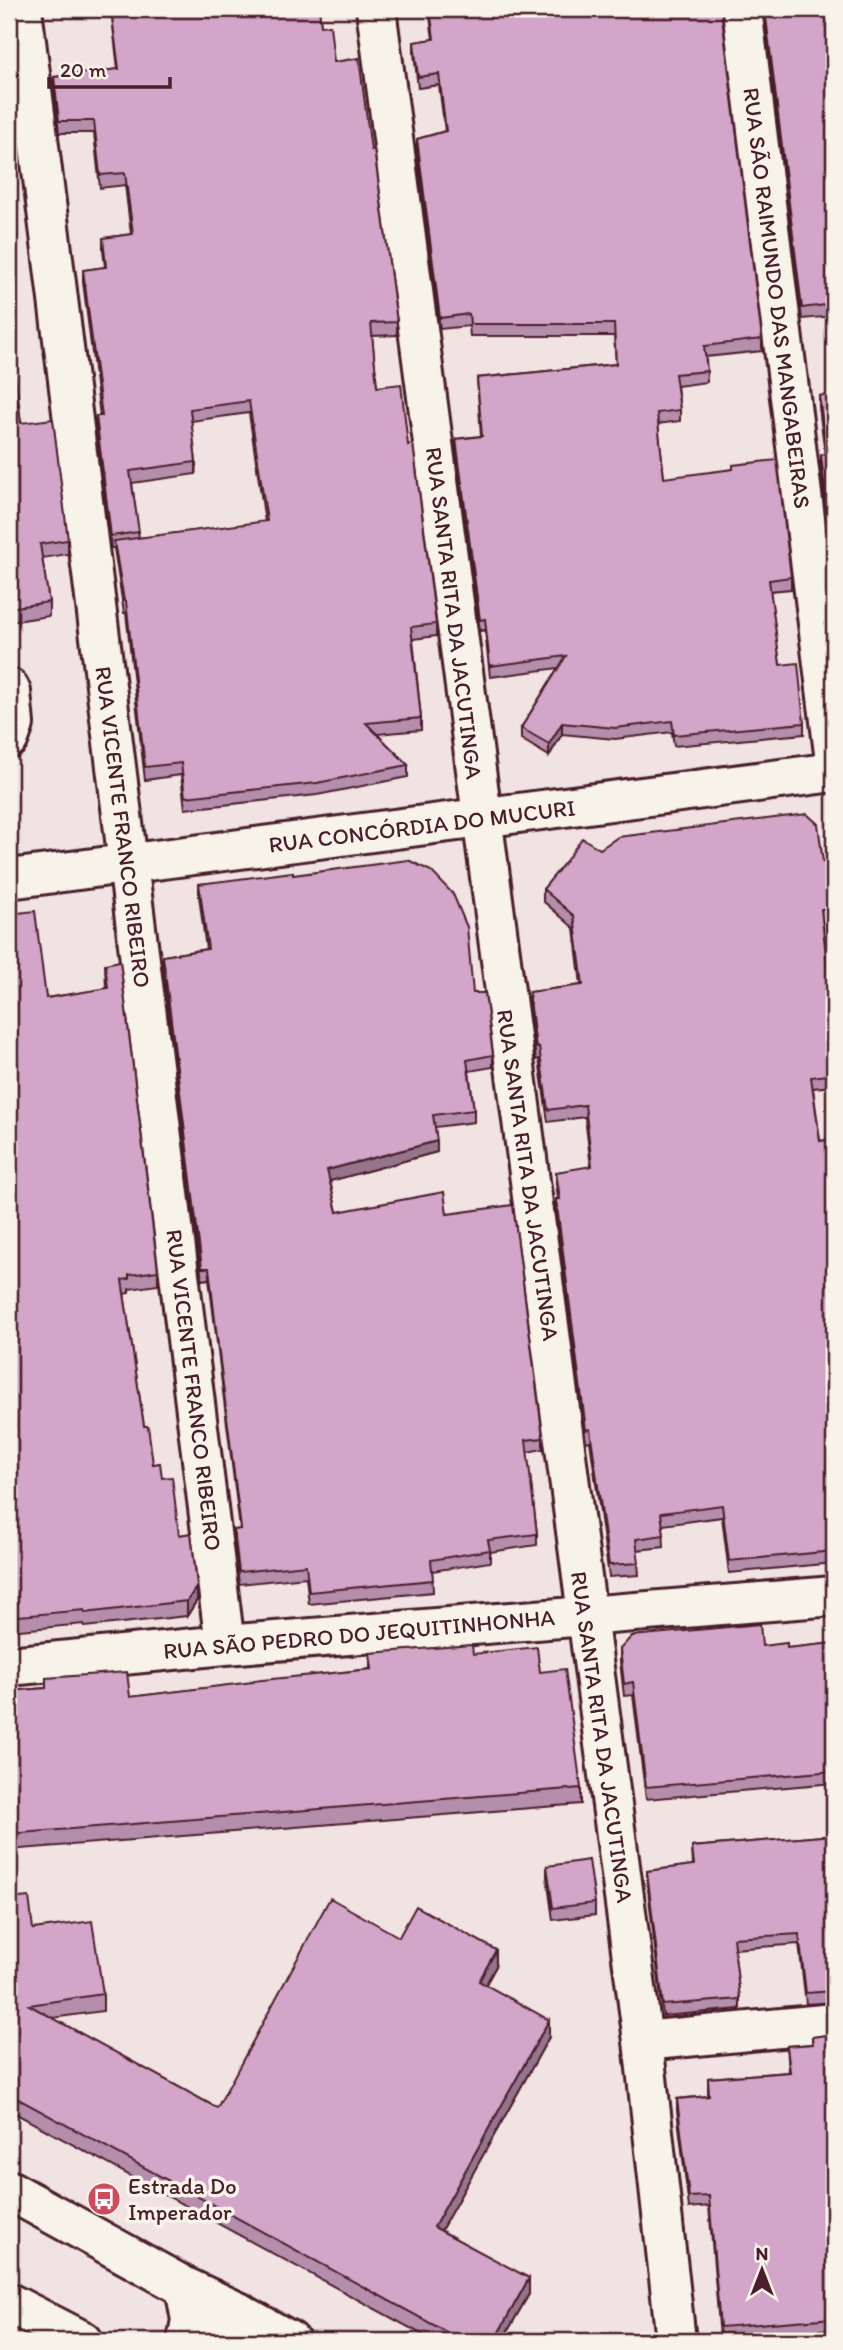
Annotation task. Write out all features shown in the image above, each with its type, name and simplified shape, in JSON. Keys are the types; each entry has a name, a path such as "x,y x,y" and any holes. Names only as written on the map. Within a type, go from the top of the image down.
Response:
{"street":[{"name":"RUA VICENTE FRANCO RIBEIRO","path":"22,9 225,1645"},
{"name":"RUA SANTA RITA DA JACUTINGA","path":"376,9 643,2041 676,2341"},
{"name":"RUA SÃO RAIMUNDO DAS MANGABEIRAS","path":"742,9 834,753"},
{"path":"9,688 14,724 9,738"},
{"name":"RUA CONCÓRDIA DO MUCURI","path":"9,879 834,772"},
{"name":"RUA SÃO PEDRO DO JEQUITINHONHA","path":"9,1666 225,1645 834,1595"},
{"path":"643,2041 834,2023"},
{"path":"9,2190 185,2287 227,2327 290,2341"},
{"path":"185,2287 191,2320 187,2341"},
{"path":"9,2302 83,2341"}],"building":[{"path":"111,9 319,9 321,26 330,25 334,62 359,58 397,322 371,323 377,387 401,384 408,445 413,444 436,624 411,627 421,718 366,723 408,765 317,783 185,797 181,763 145,767 126,601 114,541 267,521 249,401 190,409 196,462 130,471 139,532 111,536 96,416 102,416 83,270 106,267 103,238 133,234 125,173 100,175 94,121 59,121 54,77 119,69"},
{"path":"430,9 721,9 762,339 704,346 707,371 675,374 680,410 657,413 664,478 777,460 791,577 769,580 780,665 798,663 804,723 674,735 672,721 615,728 562,723 549,744 521,728 566,656 490,666 485,619 480,620 456,439 482,436 477,378 616,364 614,324 470,324 469,314 440,318 417,139 446,131 439,74 418,77 414,42 434,39"},
{"path":"765,9 834,9 834,304 802,308"},
{"path":"11,80 15,119 12,119 14,143 9,143"},
{"path":"9,247 16,304 11,305 12,321 9,321"},
{"path":"9,321 21,423 53,419 68,540 40,544 49,602 9,608"},
{"path":"834,394 834,516 828,516 821,455 827,454 819,396"},
{"path":"807,814 818,824 823,862 834,860 834,907 821,909 830,993 834,992 834,1074 811,1077 820,1141 834,1139 834,1551 729,1561 722,1505 661,1513 664,1535 636,1539 639,1563 609,1565 590,1429 586,1430 556,1199 560,1199 556,1172 592,1166 585,1105 548,1110 529,992 583,985 574,916 543,889 582,838 600,849 618,837"},
{"path":"408,860 431,871 453,894 467,927 473,993 485,993 493,1055 467,1060 474,1110 433,1115 437,1141 327,1170 337,1212 444,1192 447,1214 513,1205 543,1438 526,1440 537,1534 488,1540 490,1550 431,1560 433,1580 309,1592 306,1565 239,1572 234,1530 241,1529 209,1268 202,1268 163,956 208,949 199,884"},
{"path":"35,911 46,998 108,988 105,964 120,961 158,1271 129,1275 129,1279 122,1280 144,1426 148,1426 153,1464 160,1463 162,1478 172,1477 179,1535 191,1533 197,1586 187,1601 85,1613 84,1610 9,1617 9,914"},
{"path":"760,1624 762,1646 787,1643 787,1648 834,1643 834,1771 646,1787 633,1682 624,1684 620,1649 632,1636"},
{"path":"472,1645 473,1654 537,1647 540,1672 565,1669 581,1788 9,1834 9,1691 46,1688 46,1678 127,1672 130,1697 372,1669 370,1653"},
{"path":"834,1835 834,1991 806,1993 799,1934 733,1938 740,1999 663,2005 647,1871 694,1865 692,1847"},
{"path":"589,1860 595,1903 553,1908 547,1866"},
{"path":"29,1897 33,1929 92,1921 103,1994 29,2005 217,2108 330,1898 399,1937 416,1906 496,1950 479,1981 549,2020 434,2227 529,2278 494,2341 463,2341 9,2094 9,1899"},
{"path":"834,2034 834,2318 720,2327 709,2196 689,2197 677,2099 709,2096 708,2078 790,2072 787,2046 813,2044 812,2037"},
{"path":"603,2336 604,2341 558,2341"}],"place":[{"name":"Estrada Do Imperador","path":"104,2199"}]}
